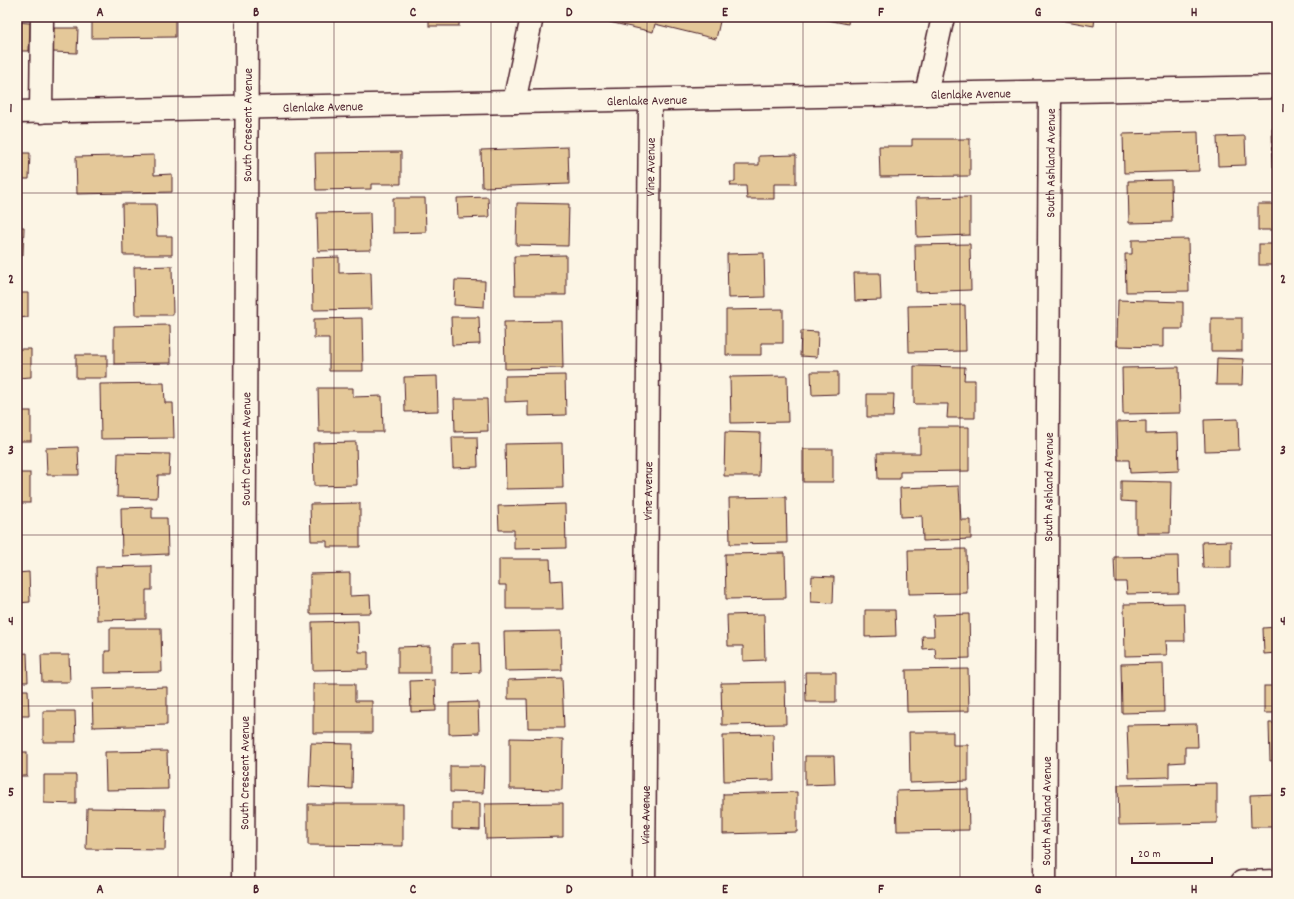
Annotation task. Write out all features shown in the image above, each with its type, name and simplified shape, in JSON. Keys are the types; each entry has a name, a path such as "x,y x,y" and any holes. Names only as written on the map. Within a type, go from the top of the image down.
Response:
{"street":[{"path":"41,112 42,17"},
{"name":"South Crescent Avenue","path":"243,882 247,17"},
{"path":"514,102 532,17"},
{"path":"926,94 943,17"},
{"name":"Glenlake Avenue","path":"17,112 1277,87"},
{"name":"South Ashland Avenue","path":"1045,882 1050,92"},
{"name":"Vine Avenue","path":"644,882 650,100"},
{"path":"1242,882 1277,881"}],"building":[{"path":"92,17 175,17 175,37 92,38"},
{"path":"429,17 459,17 459,26 429,26"},
{"path":"610,17 721,17 716,39 655,24 653,32 609,22"},
{"path":"812,17 849,17 848,24"},
{"path":"1044,17 1095,17 1094,26"},
{"path":"17,22 30,23 29,51 17,51"},
{"path":"54,28 78,28 77,53 53,52"},
{"path":"1272,128 1277,128 1277,167 1273,167"},
{"path":"1198,132 1199,171 1124,173 1123,134"},
{"path":"1245,136 1246,165 1218,166 1217,137"},
{"path":"912,139 970,139 970,176 880,177 879,146 912,146"},
{"path":"568,147 569,184 482,187 481,150"},
{"path":"401,152 401,184 371,184 371,189 316,190 315,153"},
{"path":"17,153 30,153 29,179 17,179"},
{"path":"154,155 154,175 172,174 172,192 77,194 76,157"},
{"path":"796,155 796,184 774,184 774,199 747,199 746,186 731,186 730,182 735,182 735,165 759,165 759,156"},
{"path":"1171,180 1172,222 1129,223 1128,181"},
{"path":"488,197 489,217 458,218 457,198"},
{"path":"970,197 970,235 917,237 916,198"},
{"path":"393,198 425,198 426,232 393,233"},
{"path":"517,203 569,204 568,246 516,245"},
{"path":"122,204 156,204 157,236 172,236 172,255 123,255"},
{"path":"1258,204 1277,204 1277,230 1258,230"},
{"path":"370,212 371,250 318,251 317,213"},
{"path":"17,227 24,227 23,255 17,255"},
{"path":"1188,239 1189,291 1126,292 1125,254 1132,254 1132,240"},
{"path":"970,244 971,290 916,292 915,245"},
{"path":"1259,244 1277,244 1277,265 1259,265"},
{"path":"764,253 765,297 728,298 727,254"},
{"path":"566,255 566,295 515,295 514,256"},
{"path":"339,257 339,273 371,272 372,309 313,310 312,258"},
{"path":"172,266 173,315 135,315 134,267"},
{"path":"854,273 880,273 881,300 855,301"},
{"path":"455,280 485,281 484,307 454,305"},
{"path":"17,293 28,293 28,317 17,318"},
{"path":"1118,300 1183,302 1183,329 1163,329 1163,347 1117,346"},
{"path":"965,305 966,351 909,352 908,306"},
{"path":"783,309 783,343 761,343 761,355 726,355 726,310"},
{"path":"451,317 479,317 480,344 452,345"},
{"path":"362,318 363,371 329,371 329,338 314,338 314,319"},
{"path":"1211,318 1242,318 1242,351 1211,351"},
{"path":"562,321 563,368 505,369 504,322"},
{"path":"170,325 171,363 114,364 114,326"},
{"path":"801,331 818,332 817,357 800,356"},
{"path":"17,349 31,349 31,377 17,378"},
{"path":"76,355 107,355 107,378 76,378"},
{"path":"1217,358 1243,359 1242,385 1216,385"},
{"path":"914,366 965,367 964,380 975,380 975,418 947,418 948,404 914,404"},
{"path":"1179,367 1180,413 1123,414 1122,368"},
{"path":"811,372 838,372 838,394 812,395"},
{"path":"565,375 566,415 528,416 528,401 505,402 505,376"},
{"path":"437,376 438,411 405,412 404,377"},
{"path":"787,376 788,422 731,423 730,377"},
{"path":"164,383 165,403 173,403 174,438 101,439 100,384"},
{"path":"318,388 353,388 353,397 382,396 383,432 319,432"},
{"path":"867,394 894,394 893,417 867,417"},
{"path":"454,399 487,399 488,431 455,432"},
{"path":"17,411 31,411 31,441 17,441"},
{"path":"1238,419 1239,450 1205,451 1204,420"},
{"path":"1146,421 1146,434 1178,433 1179,471 1130,473 1129,460 1118,460 1117,422"},
{"path":"920,427 969,427 969,471 900,472 900,479 878,479 877,453 920,453"},
{"path":"725,432 760,433 759,476 724,476"},
{"path":"452,437 477,437 478,467 453,468"},
{"path":"356,442 357,485 314,486 313,443"},
{"path":"562,443 563,488 506,489 505,444"},
{"path":"78,447 79,475 47,475 46,448"},
{"path":"803,449 833,449 833,482 803,482"},
{"path":"118,453 170,454 169,475 158,475 157,498 117,497"},
{"path":"17,473 30,473 30,503 17,503"},
{"path":"1121,481 1171,482 1170,533 1136,533 1136,502 1121,501"},
{"path":"959,486 961,520 971,520 971,539 923,541 922,516 901,517 900,488"},
{"path":"786,497 787,543 730,544 729,498"},
{"path":"360,503 360,547 327,547 327,541 311,541 310,504"},
{"path":"565,504 566,548 514,549 514,530 499,530 498,506"},
{"path":"152,507 152,518 167,518 168,554 122,556 121,508"},
{"path":"1231,541 1231,568 1203,568 1202,542"},
{"path":"966,549 967,593 909,594 908,550"},
{"path":"785,553 786,598 726,599 725,554"},
{"path":"1178,556 1179,593 1127,594 1126,582 1115,582 1114,557"},
{"path":"499,559 550,559 551,581 562,580 563,609 506,609 506,585 499,585"},
{"path":"152,566 152,590 146,590 146,619 97,620 96,567"},
{"path":"29,572 30,602 17,603 17,573"},
{"path":"350,573 350,596 370,595 371,613 310,614 310,574"},
{"path":"812,576 834,577 833,603 811,602"},
{"path":"1184,603 1185,641 1166,641 1167,655 1125,656 1124,604"},
{"path":"865,610 895,610 896,636 865,637"},
{"path":"764,614 765,660 743,661 743,646 728,646 727,615"},
{"path":"969,614 970,658 936,659 935,648 923,649 922,636 934,636 933,615"},
{"path":"358,621 359,652 368,652 368,669 313,670 312,622"},
{"path":"1277,627 1277,653 1264,654 1263,628"},
{"path":"110,628 161,628 162,672 105,673 105,651 110,651"},
{"path":"561,631 562,670 505,671 504,632"},
{"path":"479,643 480,672 452,673 452,644"},
{"path":"430,646 430,673 398,673 398,647"},
{"path":"27,653 28,682 17,682 17,654"},
{"path":"41,655 69,655 70,682 42,682"},
{"path":"1163,663 1164,712 1122,713 1121,664"},
{"path":"968,669 969,711 907,712 906,670"},
{"path":"805,672 836,672 836,702 806,702"},
{"path":"562,678 564,728 528,728 527,699 508,699 508,680"},
{"path":"435,680 436,711 411,712 410,681"},
{"path":"785,682 786,724 722,725 721,683"},
{"path":"313,684 355,684 355,701 372,701 372,733 313,733"},
{"path":"1264,686 1277,686 1277,713 1264,713"},
{"path":"167,687 167,725 93,727 92,689"},
{"path":"17,690 28,690 29,716 17,716"},
{"path":"478,702 479,733 449,734 449,703"},
{"path":"43,711 75,711 76,742 43,742"},
{"path":"1269,723 1277,723 1277,760 1270,761"},
{"path":"1197,724 1198,747 1185,747 1185,762 1169,763 1169,777 1129,778 1127,725"},
{"path":"909,732 953,732 953,745 968,745 968,781 910,783"},
{"path":"773,734 774,780 724,781 723,735"},
{"path":"510,738 563,739 562,790 510,789"},
{"path":"311,743 353,744 352,789 309,787"},
{"path":"167,751 168,789 106,790 105,752"},
{"path":"17,752 27,752 27,776 17,776"},
{"path":"805,756 834,756 835,784 805,785"},
{"path":"450,766 484,766 483,793 450,792"},
{"path":"44,775 76,775 76,804 44,803"},
{"path":"1217,783 1217,823 1119,825 1118,785"},
{"path":"968,789 969,830 897,831 896,791"},
{"path":"797,792 797,832 723,834 723,794"},
{"path":"1277,794 1277,827 1251,827 1250,795"},
{"path":"452,803 480,803 480,830 452,829"},
{"path":"563,803 563,837 486,839 485,804"},
{"path":"308,804 403,804 403,846 308,845"},
{"path":"87,808 166,809 165,850 86,849"}]}
